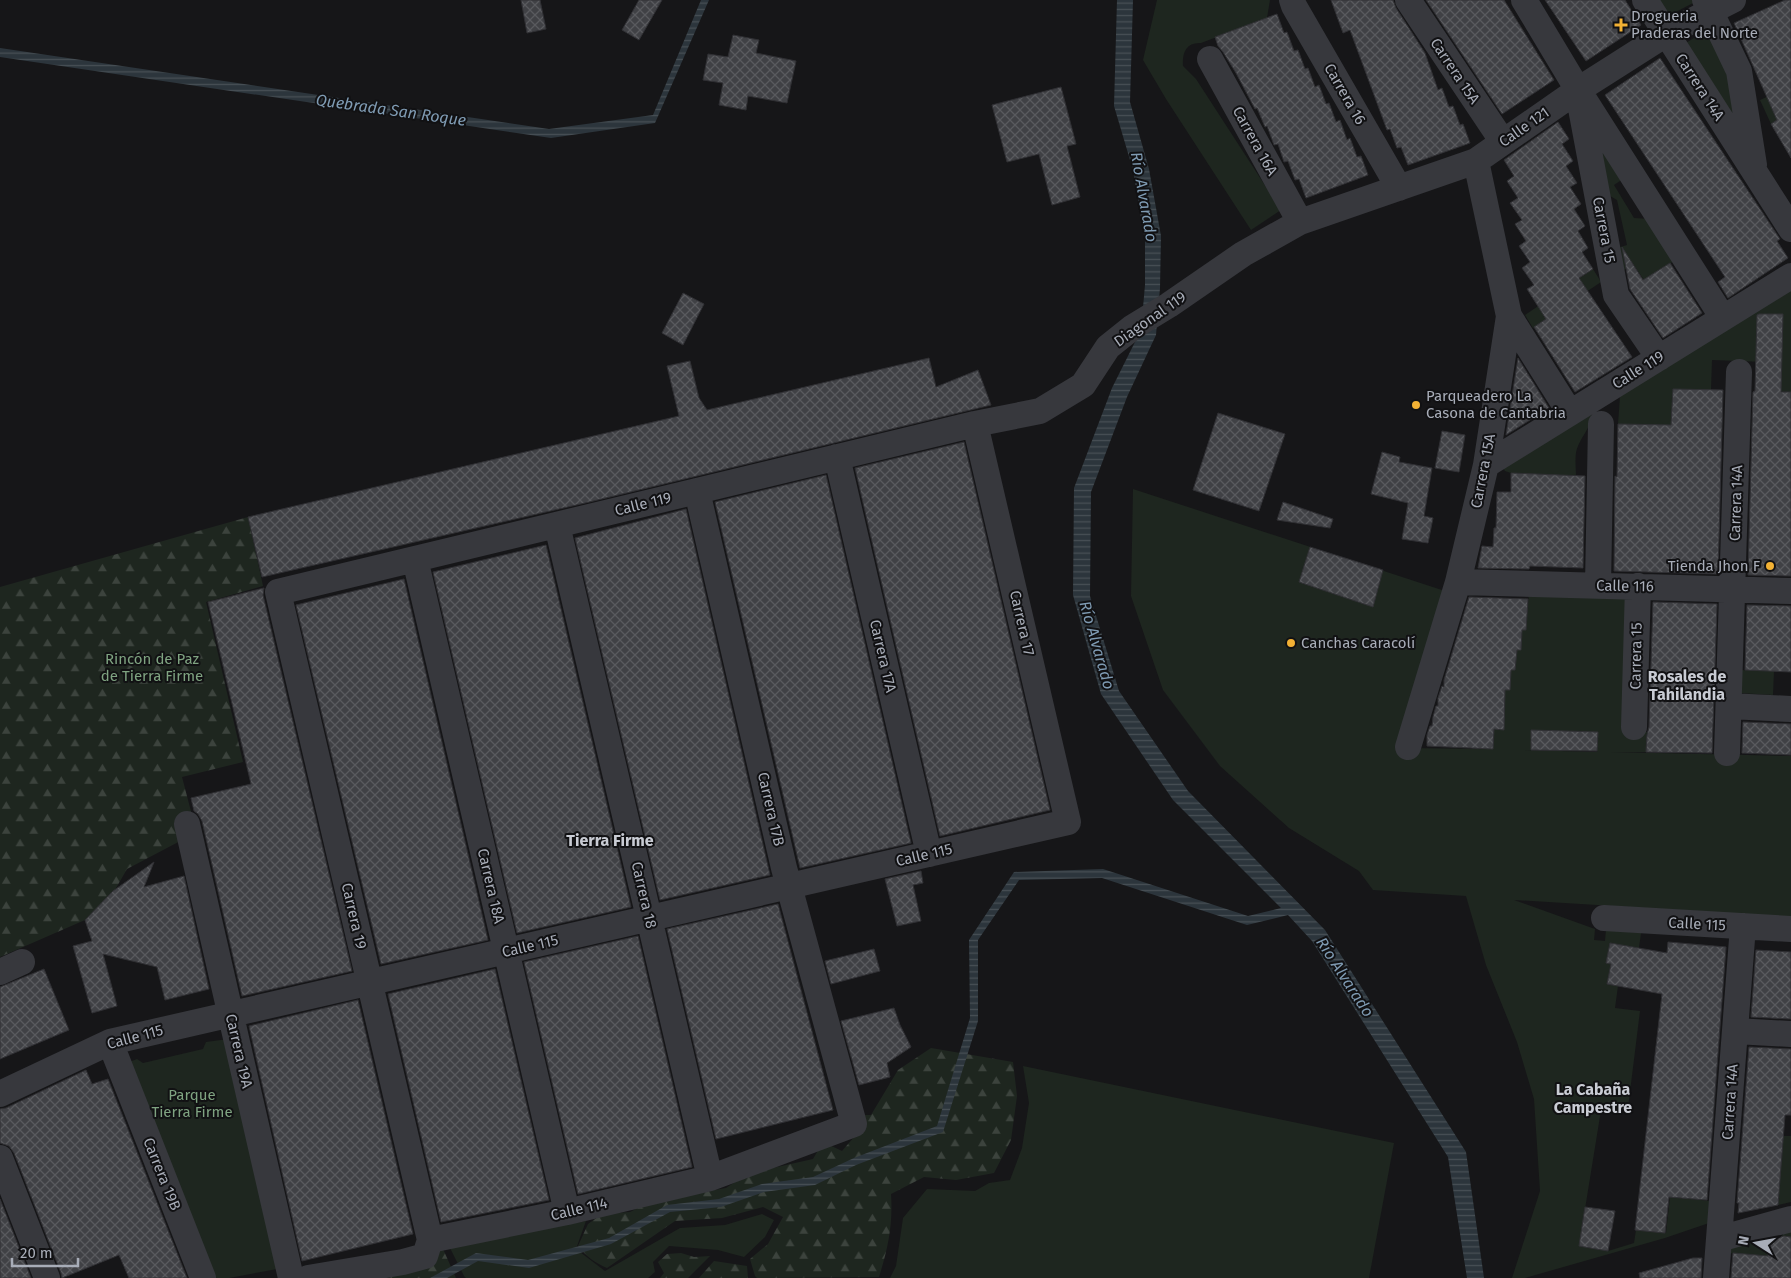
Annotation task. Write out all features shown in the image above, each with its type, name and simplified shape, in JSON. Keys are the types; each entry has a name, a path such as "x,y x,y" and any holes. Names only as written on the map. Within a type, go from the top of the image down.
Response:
{"street":[{"name":"Carrera 16","path":"1292,0 1399,188"},
{"name":"Carrera 15A","path":"1408,0 1503,142"},
{"name":"Carrera 15","path":"1524,0 1578,90 1723,318"},
{"name":"Carrera 14A","path":"1645,0 1791,229"},
{"name":"Calle 121","path":"1300,222 1476,161 1578,90 1666,34 1707,5 1733,0"},
{"name":"Carrera 14A","path":"1707,5 1739,71 1755,173"},
{"name":"Carrera 16A","path":"1210,60 1300,222"},
{"name":"Carrera 15","path":"1578,90 1616,295 1659,358"},
{"name":"Carrera 15A","path":"1408,747 1458,582 1486,464 1509,316 1476,161"},
{"name":"Diagonal 119","path":"1008,417 1040,411 1083,385 1108,347 1139,323 1169,305 1243,254 1300,222"},
{"name":"Calle 119","path":"1486,464 1791,276"},
{"path":"1509,316 1570,413"},
{"name":"Carrera 14A","path":"1727,753 1739,372"},
{"name":"Calle 119","path":"278,592 1008,417"},
{"name":"Carrera 17","path":"975,424 1068,822"},
{"path":"1598,585 1601,424"},
{"name":"Carrera 17A","path":"837,457 929,854"},
{"name":"Carrera 17B","path":"698,491 789,886 854,1124"},
{"name":"Carrera 18","path":"558,525 710,1178"},
{"name":"Carrera 18A","path":"415,559 567,1212"},
{"name":"Calle 116","path":"1458,582 1791,591"},
{"name":"Carrera 15","path":"1634,727 1638,586"},
{"name":"Carrera 19","path":"278,592 430,1240"},
{"path":"1729,706 1791,709"},
{"name":"Calle 115","path":"0,1094 110,1042 1068,822"},
{"name":"Carrera 19A","path":"187,824 291,1278"},
{"name":"Calle 115","path":"1604,918 1791,929"},
{"name":"Carrera 14A","path":"1716,1278 1743,926"},
{"path":"1735,1031 1791,1034"},
{"name":"Carrera 19B","path":"110,1042 203,1278"},
{"name":"Calle 114","path":"430,1240 567,1212 710,1178 854,1124"},
{"path":"0,1158 47,1278"},
{"path":"1719,1239 1791,1218"},
{"path":"308,1278 403,1262 425,1256 430,1240"}],"green space":[{"path":"1157,0 1270,0 1267,18 1201,43 1188,46 1184,53 1183,61 1183,66 1196,79 1281,210 1251,230 1143,60"},
{"path":"1659,0 1692,0 1693,3 1668,16"},
{"path":"1706,31 1730,77 1744,144 1684,44"},
{"path":"1791,86 1791,112 1771,124 1760,100"},
{"path":"1601,148 1623,179 1614,185 1634,218 1649,219 1674,261 1644,280 1633,264 1621,272 1617,248 1627,245 1617,200 1605,193"},
{"path":"1593,269 1601,282 1533,328 1525,315"},
{"path":"1791,281 1791,392 1765,391 1766,362 1712,360 1711,390 1673,389 1671,426 1618,424 1620,396 1592,412 1589,426 1577,449 1576,476 1511,473 1505,471 1500,465"},
{"path":"1133,489 1451,593 1401,748 1493,749 1494,729 1499,729 1499,710 1505,710 1505,690 1511,670 1515,670 1517,650 1521,650 1522,630 1526,630 1529,592 1632,597 1630,732 1647,732 1646,752 1611,752 1791,756 1791,917 1514,900 1595,929 1594,940 1605,941 1606,930 1641,933 1639,948 1610,944 1607,963 1611,964 1607,984 1618,986 1615,1008 1640,1011 1628,1108 1602,1104 1579,1246 1608,1251 1634,1243 1636,1230 1666,1233 1670,1197 1711,1201 1709,1223 1665,1238 1525,1278 1512,1278 1540,1191 1534,1099 1517,1042 1486,965 1466,896 1373,890 1359,871 1289,828 1220,766 1163,690 1131,596","holes":["1531,731 1598,733 1597,752 1522,750 1531,750"]},
{"name":"Rincón de Paz de Tierra Firme","path":"248,517 263,586 206,602 243,762 182,777 194,823 184,839 127,869 104,909 85,920 0,957 0,587"},
{"path":"1741,670 1774,671 1773,695 1740,693"},
{"name":"Parque Tierra Firme","path":"228,1039 277,1269 229,1278 210,1278 124,1064 137,1059 143,1063 203,1049 206,1042"},
{"path":"931,1048 1013,1062 1017,1096 1011,1140 994,1173 956,1180 924,1177 891,1194 889,1236 879,1277 757,1278 750,1259 768,1244 783,1217 763,1207 722,1218 675,1221 607,1268 591,1259 578,1246 588,1224 602,1214 630,1212 652,1201 726,1188 738,1180 764,1170 813,1159 823,1142 842,1151 855,1136 857,1115 871,1115 898,1070"},
{"path":"1023,1066 1394,1143 1369,1278 890,1278 896,1266 903,1218 927,1189 975,1191 989,1183 1010,1180 1022,1148 1029,1103"},
{"path":"1783,1136 1791,1136 1791,1202 1778,1205"},
{"path":"762,1214 774,1220 765,1237 744,1257 718,1250 669,1246 653,1262 655,1272 648,1278 466,1278 449,1246 586,1221 576,1249 605,1271 680,1228 725,1225"},
{"path":"1791,1228 1791,1237 1769,1236 1768,1256 1728,1253 1728,1247"},
{"path":"443,1249 456,1278 371,1278 435,1255"},
{"path":"681,1253 694,1257 710,1256 688,1278 660,1278 664,1273 658,1262 667,1254"},
{"path":"714,1261 747,1266 748,1278 699,1278"}],"water":[{"name":"Quebrada San Roque","path":"701,0 709,0 655,123 551,138 0,57 0,48 549,129 653,115"},
{"name":"Río Alvarado","path":"1117,0 1133,0 1130,102 1149,169 1161,236 1160,288 1156,335 1127,397 1091,492 1090,596 1119,691 1188,791 1325,930 1466,1152 1484,1278 1467,1278 1448,1157 1312,941 1288,915 1247,925 1102,878 1019,880 978,940 978,1021 943,1132 856,1165 815,1185 764,1192 721,1207 670,1212 611,1244 529,1268 478,1261 447,1278 430,1278 476,1253 528,1260 609,1238 667,1205 719,1199 762,1184 813,1177 854,1158 937,1126 970,1018 969,940 1014,872 1103,869 1248,916 1281,908 1173,800 1101,694 1073,595 1074,488 1112,388 1141,330 1145,285 1145,241 1133,170 1114,106"}],"building":[{"path":"521,0 540,0 546,29 527,33"},
{"path":"639,0 662,0 639,40 622,30"},
{"path":"1331,0 1393,0 1396,8 1425,53 1438,90 1442,88 1449,107 1453,106 1460,125 1463,124 1470,143 1408,165 1401,147 1397,148 1390,129 1387,130 1350,30 1343,33"},
{"path":"1426,0 1504,0 1554,80 1502,114"},
{"path":"1545,0 1625,0 1641,25 1586,61"},
{"path":"1785,0 1791,0 1791,158 1771,124 1777,120 1734,23"},
{"path":"1277,14 1284,33 1287,32 1294,51 1298,50 1305,69 1308,68 1315,87 1319,85 1326,104 1329,103 1336,122 1340,120 1347,140 1350,138 1357,157 1361,156 1368,175 1306,198 1299,179 1295,180 1288,161 1284,162 1278,144 1274,145 1267,126 1265,127 1257,108 1255,109 1236,73 1218,46 1215,37"},
{"path":"733,35 759,40 756,53 796,61 787,103 748,96 746,110 719,105 723,83 703,80 708,54 728,57"},
{"path":"1660,58 1780,239 1777,241 1788,258 1728,298 1718,282 1725,277 1605,95"},
{"path":"1061,87 1076,144 1067,146 1080,197 1052,205 1039,154 1007,162 992,105"},
{"path":"1558,122 1569,139 1562,144 1573,161 1566,166 1577,183 1570,187 1581,204 1574,209 1585,226 1578,231 1588,248 1582,252 1593,269 1579,278 1632,357 1575,392 1534,327 1546,319 1527,289 1534,285 1522,268 1530,262 1519,246 1526,241 1515,224 1522,220 1510,203 1518,198 1507,181 1514,176 1504,160"},
{"path":"1622,247 1643,280 1670,263 1702,313 1663,338 1630,289"},
{"path":"683,293 704,304 683,345 662,333"},
{"path":"1783,314 1781,392 1791,392 1791,576 1748,575 1753,392 1755,391 1757,315"},
{"path":"929,358 936,387 978,370 991,405 585,503 262,577 248,517 679,416 667,366 690,361 699,398 707,410"},
{"path":"1518,358 1549,408 1506,435"},
{"path":"1673,389 1723,390 1718,574 1614,571 1615,476 1617,477 1618,424 1671,425"},
{"path":"1218,413 1285,434 1259,511 1193,490"},
{"path":"1442,431 1465,435 1459,472 1435,468"},
{"path":"964,442 1050,810 940,836 855,468"},
{"path":"1382,452 1400,457 1399,462 1432,468 1424,516 1433,518 1428,543 1402,539 1408,503 1371,494"},
{"path":"1511,473 1585,476 1583,568 1530,566 1529,569 1478,568 1482,546 1493,547 1494,528 1496,528 1497,492 1511,492"},
{"path":"826,475 911,843 800,868 715,502"},
{"path":"1283,502 1333,519 1330,528 1277,520"},
{"path":"686,509 770,875 660,900 575,538"},
{"path":"546,545 631,907 517,933 433,572"},
{"path":"1310,547 1383,570 1373,607 1299,582"},
{"path":"404,579 488,940 381,964 296,605"},
{"path":"264,588 263,595 352,971 242,996 202,821 194,811 191,798 251,784 208,602"},
{"path":"1469,597 1528,599 1526,630 1522,630 1521,650 1517,650 1515,670 1511,670 1510,690 1505,690 1504,730 1494,729 1493,749 1427,746 1427,735 1430,726 1432,726 1442,686 1444,687 1444,680"},
{"path":"1653,602 1717,604 1712,753 1646,752 1649,727"},
{"path":"1747,605 1791,606 1791,672 1745,670"},
{"path":"1743,722 1791,724 1791,755 1742,753"},
{"path":"1531,730 1598,732 1597,751 1531,750"},
{"path":"154,862 144,887 184,876 209,989 165,1000 157,967 103,954 117,1006 92,1013 73,946 92,941 85,920 113,891"},
{"path":"921,871 923,883 913,885 921,921 897,926 885,879"},
{"path":"778,904 833,1110 716,1139 667,929"},
{"path":"638,936 692,1167 578,1194 524,962"},
{"path":"1668,942 1726,947 1707,1200 1669,1197 1665,1233 1635,1230 1662,994 1607,984 1611,964 1606,963 1610,943 1667,953"},
{"path":"874,949 880,971 831,984 825,961"},
{"path":"1756,950 1791,952 1791,1019 1751,1017"},
{"path":"44,969 69,1030 0,1059 0,987"},
{"path":"495,969 549,1200 441,1222 388,994"},
{"path":"358,1000 413,1234 302,1261 249,1026"},
{"path":"894,1008 911,1047 887,1063 890,1077 859,1085 841,1021"},
{"path":"1749,1047 1791,1049 1791,1115 1785,1115 1778,1205 1738,1213 1739,1203 1737,1203"},
{"path":"86,1070 92,1084 108,1079 187,1278 129,1278 119,1255 62,1278 14,1153 9,1146 0,1143 0,1109 6,1108"},
{"path":"0,1199 31,1278 0,1278"},
{"path":"1585,1207 1615,1211 1608,1251 1579,1246"},
{"path":"1784,1236 1791,1237 1791,1278 1731,1278 1733,1253 1768,1256 1768,1241"},
{"path":"1693,1258 1702,1258 1701,1278 1640,1278 1639,1273"}],"place":[{"name":"Drogueria Praderas del Norte","path":"1621,25"},
{"name":"Parqueadero La Casona de Cantabria","path":"1416,405"},
{"name":"Tienda Jhon F","path":"1770,566"},
{"name":"Canchas Caracolí","path":"1291,643"}],"district":[{"name":"Rosales de Tahilandia","path":"1687,685"},
{"name":"Tierra Firme","path":"610,840"},
{"name":"La Cabaña Campestre","path":"1593,1098"}]}
